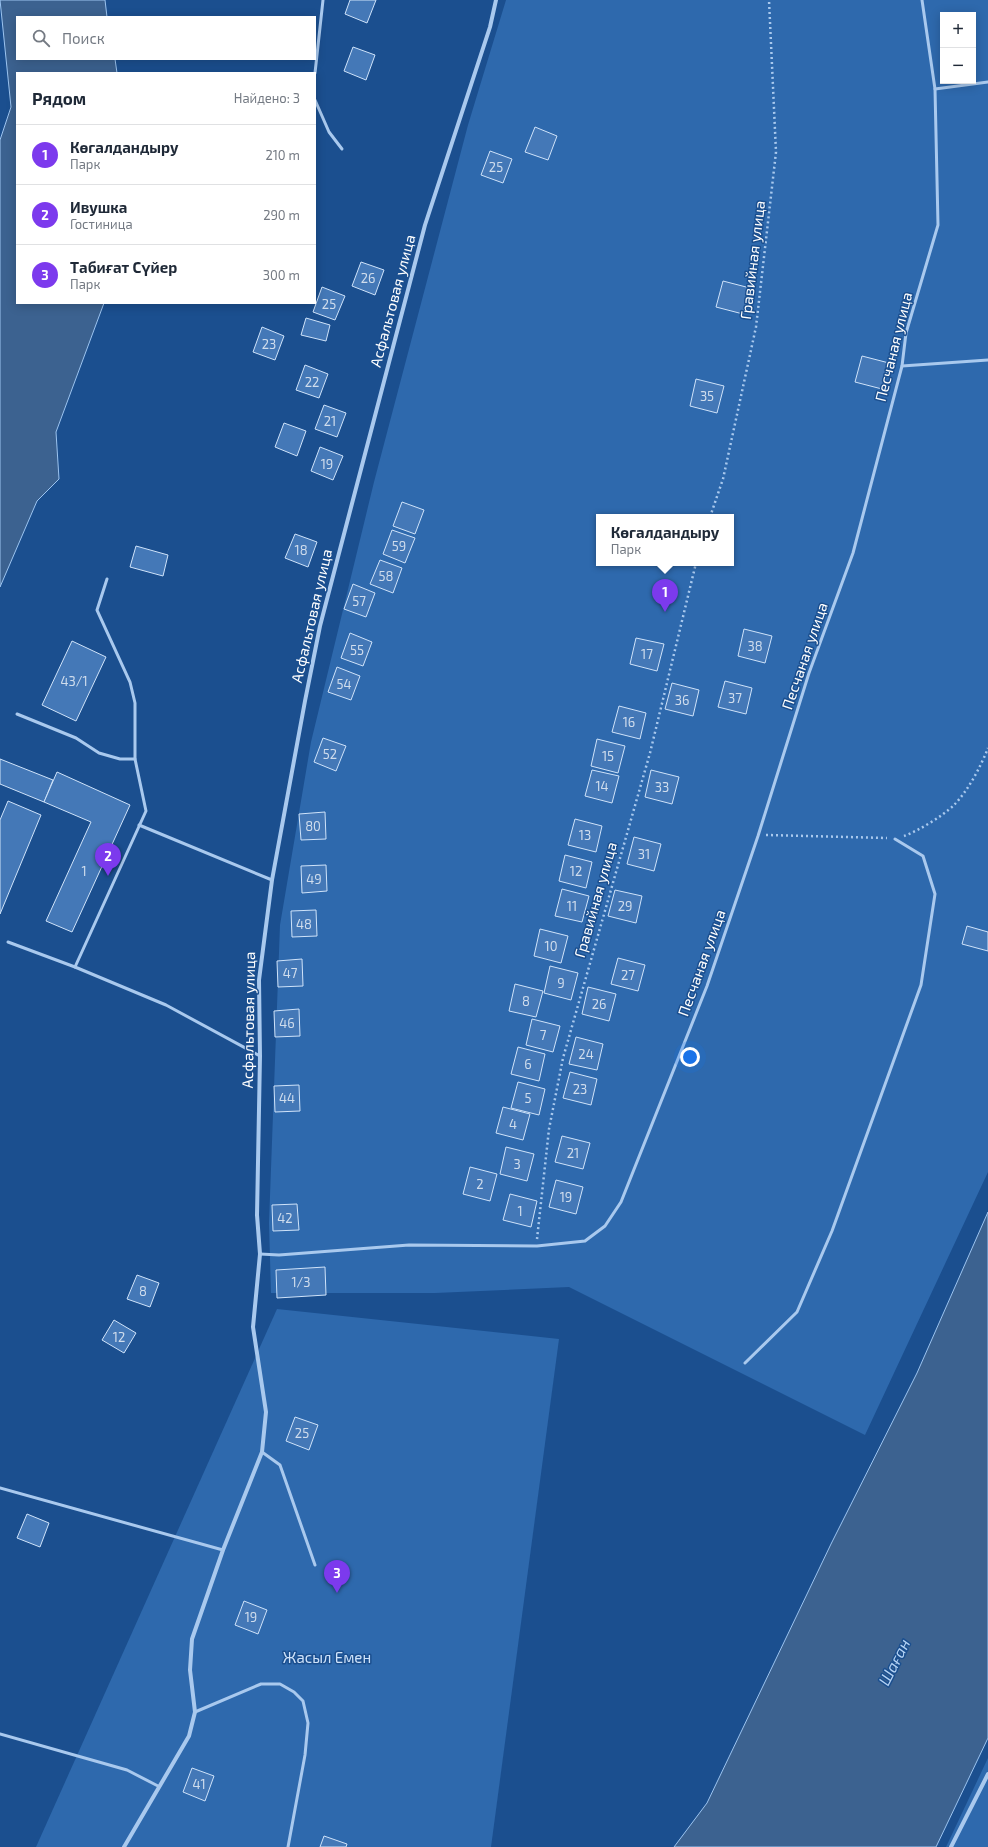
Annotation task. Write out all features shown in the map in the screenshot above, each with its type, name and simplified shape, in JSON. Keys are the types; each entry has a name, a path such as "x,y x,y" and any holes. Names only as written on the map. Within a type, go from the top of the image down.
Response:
{"street":[{"name":"Асфальтовая улица","path":"196,1712 190,1670 192,1639 223,1550 262,1452 266,1412 253,1327 260,1254 257,1215 260,1056 259,980 272,880 320,626 426,225 490,28 496,0"},
{"path":"124,1847 158,1786 189,1736 196,1712"},
{"path":"951,1847 988,1774"}],"lane":[{"path":"315,72 323,0"},
{"name":"Песчаная улица","path":"260,1254 279,1255 409,1245 537,1246 585,1241 606,1226 621,1202 707,986 758,836 809,673 853,553 902,366 906,333 938,225 935,89 922,0"},
{"path":"935,89 988,82"},
{"path":"316,102 329,132 342,150"},
{"path":"902,366 988,360"},
{"path":"75,967 146,811 136,759 135,703 130,682 97,610 107,579"},
{"path":"17,714 76,738 99,753 120,759 136,759"},
{"path":"139,825 272,880"},
{"path":"745,1363 797,1312 832,1231 921,985 935,894 923,856 894,839"},
{"path":"8,942 75,967 166,1005 260,1056"},
{"path":"262,1452 280,1465 315,1565"},
{"path":"0,1488 223,1550"},
{"path":"196,1712 261,1684 280,1684 294,1692 302,1701 308,1723 305,1755 288,1847"},
{"path":"0,1734 127,1770 158,1786"}],"path":[{"name":"Гравийная улица","path":"711,514 723,479 756,327 776,152 769,0"},
{"name":"Гравийная улица","path":"537,1246 549,1129 563,1058 650,753 695,566"},
{"path":"758,836 894,839 916,832 954,804 980,768 988,748"}],"green space":[{"path":"506,0 988,0 988,1172 865,1435 569,1287 435,1293 271,1293 269,1223 280,925 311,742 374,482 468,125"},
{"name":"Жасыл Емен","path":"277,1309 559,1339 491,1847 36,1847"},
{"path":"988,1758 988,1847 946,1847"}],"water":[{"path":"0,0 105,0 107,16 16,16 16,60 115,60 117,72 16,72 16,304 104,304 56,432 59,479 37,501 0,587 0,140 11,107"},
{"name":"Шаған","path":"988,1212 988,1738 936,1847 674,1847 707,1803 831,1544 917,1373"}],"building":[{"path":"350,0 376,0 367,23 345,14"},
{"path":"353,47 375,55 366,80 344,71"},
{"path":"535,127 557,136 548,160 525,152"},
{"path":"490,151 512,159 503,183 481,175"},
{"path":"361,262 384,270 375,295 352,286"},
{"path":"723,281 750,288 743,314 716,307"},
{"path":"322,287 345,296 335,320 313,312"},
{"path":"306,318 330,325 326,341 301,335"},
{"path":"262,327 284,336 275,360 253,352"},
{"path":"862,356 889,363 882,389 855,382"},
{"path":"305,365 328,374 319,398 296,390"},
{"path":"696,379 724,386 717,413 690,406"},
{"path":"324,405 346,413 337,437 315,429"},
{"path":"284,423 306,431 297,456 275,447"},
{"path":"320,447 343,456 333,480 311,471"},
{"path":"402,502 424,510 415,534 393,526"},
{"path":"392,530 415,538 405,563 383,554"},
{"path":"295,534 317,542 308,567 285,558"},
{"path":"136,546 168,555 163,576 130,567"},
{"path":"380,560 402,568 393,593 370,584"},
{"path":"353,584 375,593 366,617 344,609"},
{"path":"744,629 772,636 765,663 738,656"},
{"path":"350,633 372,642 363,666 341,658"},
{"path":"636,638 664,644 657,671 630,664"},
{"path":"72,641 106,657 76,721 42,705"},
{"path":"337,667 360,676 351,700 328,692"},
{"path":"725,681 752,688 746,714 718,707"},
{"path":"672,683 699,690 693,716 665,709"},
{"path":"619,706 646,713 640,739 612,732"},
{"path":"323,738 346,746 336,771 314,762"},
{"path":"597,739 625,746 618,773 591,766"},
{"path":"0,759 53,780 44,802 0,784"},
{"path":"592,770 619,776 612,803 585,796"},
{"path":"651,770 679,777 672,804 645,797"},
{"path":"57,772 130,805 72,932 46,921 91,822 44,802"},
{"path":"8,801 41,815 0,914 0,820"},
{"path":"325,812 326,839 301,840 299,814"},
{"path":"575,819 602,826 596,852 568,845"},
{"path":"634,837 661,844 654,871 627,864"},
{"path":"565,855 592,862 586,888 559,881"},
{"path":"326,865 327,891 302,893 301,866"},
{"path":"562,889 589,896 582,922 555,916"},
{"path":"615,890 642,896 636,923 608,916"},
{"path":"316,910 317,936 292,937 291,911"},
{"path":"967,926 988,932 988,951 962,944"},
{"path":"540,929 568,936 561,963 534,956"},
{"path":"618,958 645,965 638,991 611,984"},
{"path":"302,959 303,986 278,987 277,961"},
{"path":"550,966 578,973 571,1000 544,993"},
{"path":"515,984 543,991 536,1017 509,1011"},
{"path":"588,987 616,994 609,1021 582,1014"},
{"path":"299,1009 300,1036 275,1037 274,1011"},
{"path":"532,1019 560,1026 553,1052 526,1045"},
{"path":"576,1037 603,1044 597,1070 569,1064"},
{"path":"518,1047 545,1054 539,1081 511,1074"},
{"path":"570,1072 597,1079 591,1105 563,1098"},
{"path":"518,1082 545,1089 539,1115 511,1108"},
{"path":"299,1085 300,1111 275,1112 274,1086"},
{"path":"503,1107 530,1114 523,1140 496,1133"},
{"path":"562,1136 590,1143 583,1169 555,1162"},
{"path":"506,1147 534,1154 527,1181 500,1174"},
{"path":"470,1167 497,1174 490,1201 463,1194"},
{"path":"556,1180 583,1187 576,1214 549,1207"},
{"path":"510,1194 537,1201 531,1227 503,1220"},
{"path":"297,1204 299,1230 273,1231 272,1205"},
{"path":"325,1267 326,1295 277,1298 276,1270"},
{"path":"137,1275 159,1283 150,1307 127,1299"},
{"path":"114,1320 136,1333 124,1353 102,1340"},
{"path":"295,1417 318,1425 309,1450 286,1441"},
{"path":"27,1514 49,1523 40,1547 17,1538"},
{"path":"244,1601 267,1610 258,1634 235,1625"},
{"path":"192,1768 214,1776 205,1801 183,1792"},
{"path":"324,1836 347,1844 346,1847 320,1847"}],"place":[{"name":"Көгалдандыру","path":"665,612"},
{"name":"Ивушка","path":"108,876"},
{"name":"Табиғат Сүйер","path":"337,1593"}]}
